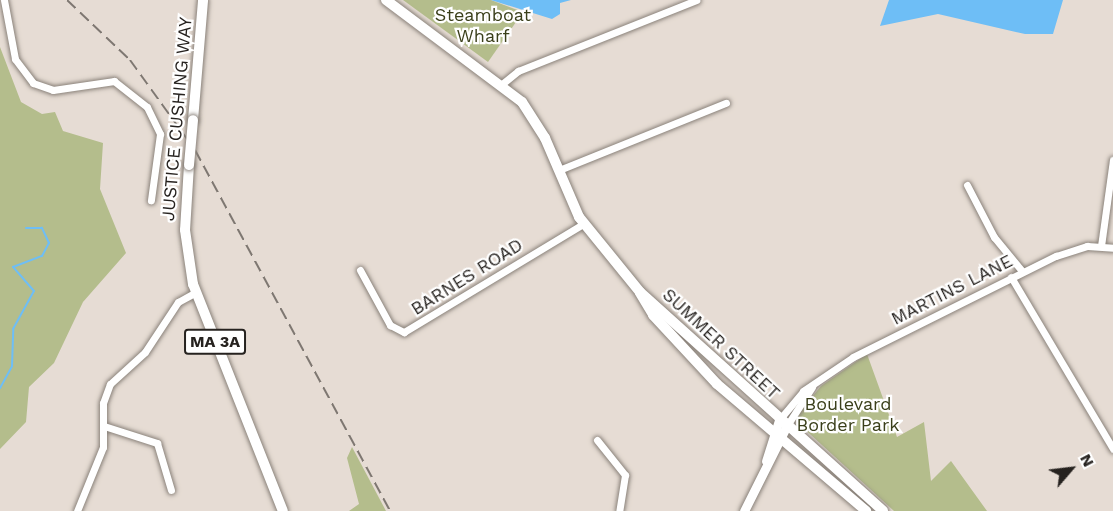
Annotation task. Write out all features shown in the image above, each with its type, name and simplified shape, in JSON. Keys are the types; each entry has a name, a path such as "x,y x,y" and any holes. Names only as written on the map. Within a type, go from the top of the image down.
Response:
{"main road":[{"name":"JUSTICE CUSHING WAY","path":"203,0 185,230 196,292 284,511"},
{"name":"SUMMER STREET","path":"386,0 502,84 533,116 583,224 640,292 782,423 882,511"},
{"name":"SUMMER STREET","path":"640,292 645,305 694,360 866,511"}],"street":[{"path":"4,0 15,59 33,83 53,90 114,81 147,107 160,134 151,200"},
{"path":"502,84 518,71 696,0"},
{"path":"559,170 726,103"},
{"path":"1101,246 1113,160"},
{"path":"967,185 994,237 1022,271"},
{"name":"BARNES ROAD","path":"360,270 390,325 404,332 583,224"},
{"name":"MARTINS LANE","path":"782,423 813,384 845,361 1022,271 1072,250 1101,246 1113,248"},
{"path":"1011,276 1113,449"},
{"path":"77,511 103,447 104,399 112,379 145,352 178,302 196,292"},
{"path":"744,511 782,423"},
{"path":"104,426 157,443 171,490"},
{"path":"597,440 625,475 619,511"}],"green space":[{"name":"Steamboat Wharf","path":"403,0 491,0 523,12 488,62"},
{"path":"0,47 21,102 42,114 55,112 63,131 103,143 100,189 126,253 83,302 54,363 29,387 26,422 0,449"},
{"name":"Boulevard Border Park","path":"867,354 897,437 924,422 931,481 951,461 987,511 894,511 799,424 796,417 821,386"},
{"path":"352,447 386,511 349,511 359,504 347,458"}],"water":[{"path":"491,0 571,0 560,3 560,14 552,19"},
{"path":"889,0 1063,0 1053,34 1025,34 938,14 880,26"}],"waterway":[{"path":"0,388 12,366 13,329 34,291 13,267 42,256 49,243 42,228 26,228"}],"railway":[{"path":"67,0 130,60 195,150 390,511"}]}
